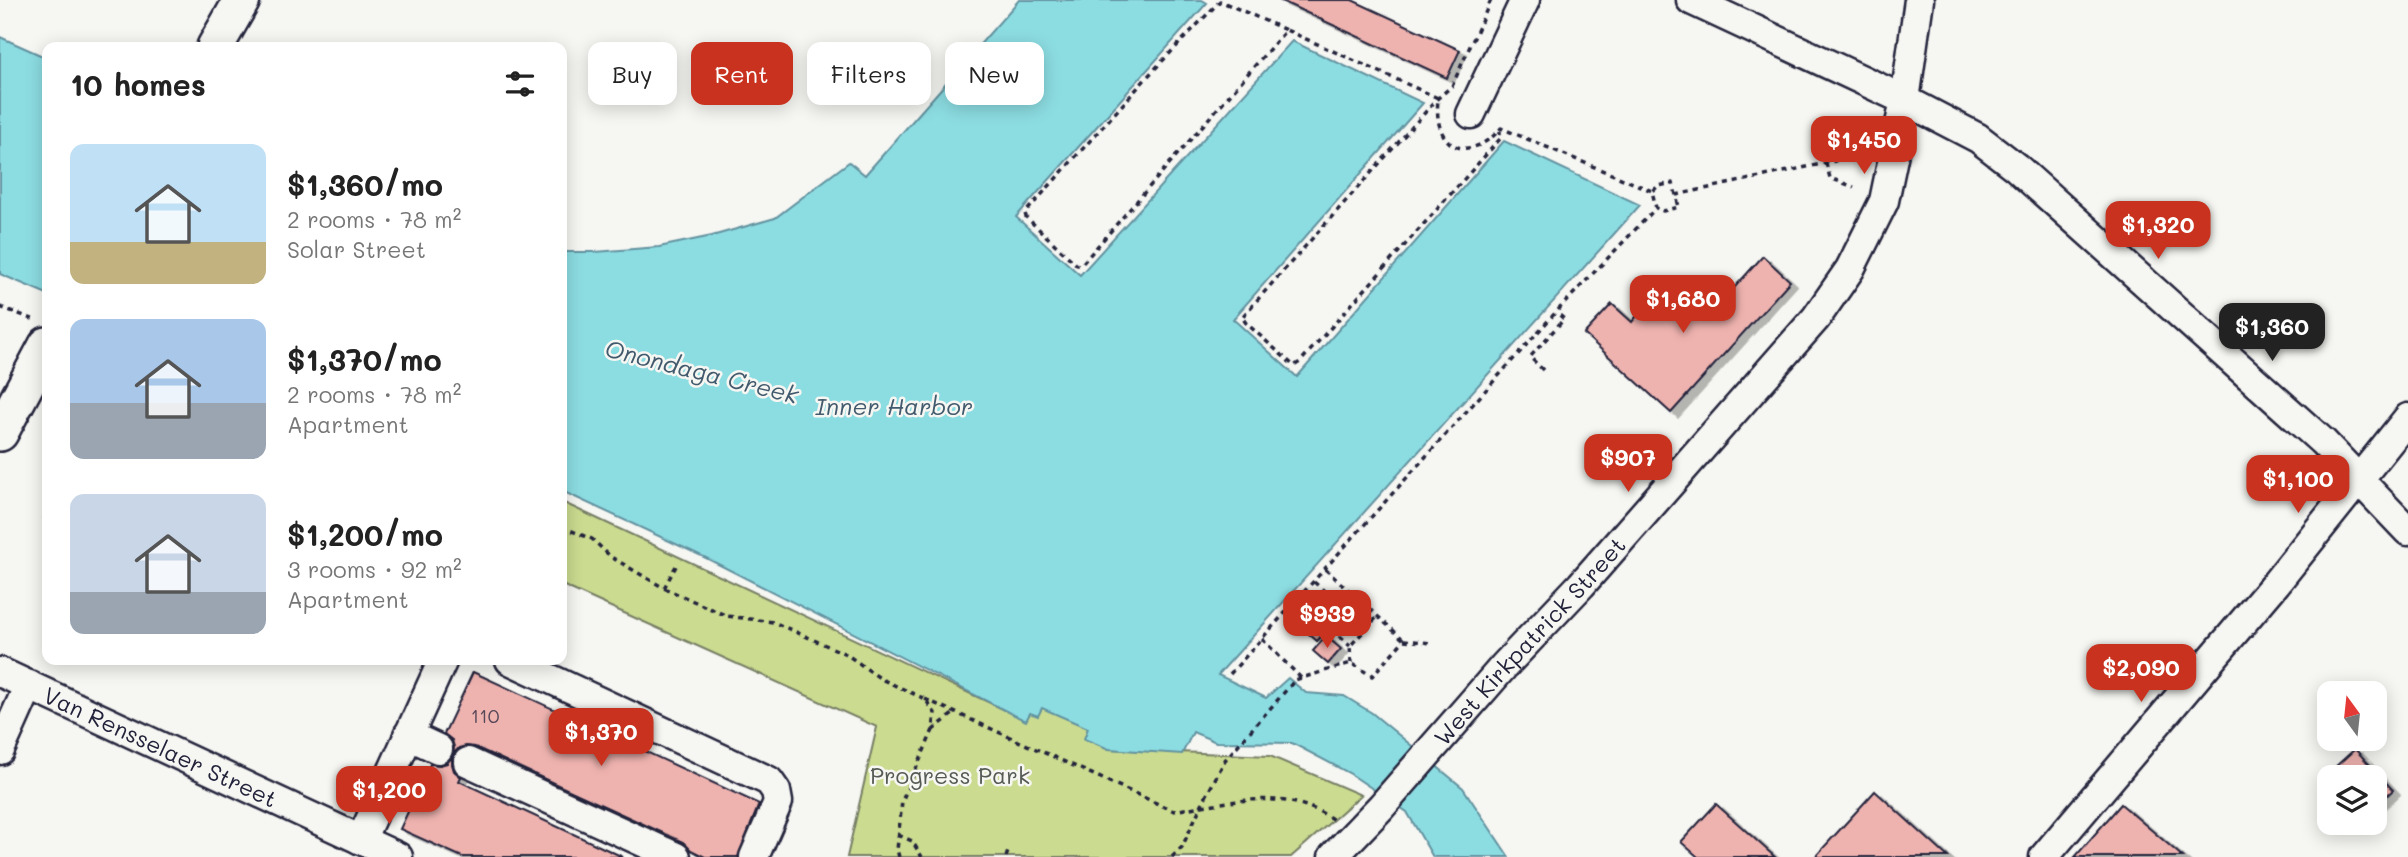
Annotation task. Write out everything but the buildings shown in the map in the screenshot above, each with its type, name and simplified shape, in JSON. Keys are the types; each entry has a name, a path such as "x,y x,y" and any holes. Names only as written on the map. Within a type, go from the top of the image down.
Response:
{"main road":[{"path":"218,42 242,0"},
{"path":"0,433 29,379 42,333"}],"street":[{"path":"1471,114 1525,0"},
{"path":"1691,0 1905,100 1979,138 2017,168 2323,442 2408,531"},
{"name":"West Kirkpatrick Street","path":"1333,857 1581,585 1816,318 1850,269 1884,201 1905,100 1919,0"},
{"path":"2044,857 2276,583 2408,418"},
{"path":"361,840 441,665"},
{"path":"521,665 769,781 776,791 778,802 754,857"},
{"name":"Van Rensselaer Street","path":"0,672 398,857"},
{"path":"0,750 29,685"},
{"path":"408,735 438,748"},
{"path":"468,762 676,857"}],"path":[{"path":"1491,0 1452,86 1438,98 1242,317 1246,323 1294,366 1300,362 1500,139 1501,128"},
{"path":"1286,30 1081,265 1077,265 1026,217 1025,213 1220,1 1286,30 1438,98"},
{"path":"1438,98 1438,118 1445,137 1451,143 1472,148 1483,145 1501,128"},
{"path":"1501,128 1652,191"},
{"path":"1676,195 1835,161 1831,141 1864,134"},
{"path":"1826,163 1830,178 1854,187"},
{"path":"1652,191 1658,186 1674,183 1679,207 1664,211 1656,208"},
{"path":"1652,191 1656,208"},
{"path":"1230,674 1556,313 1656,208"},
{"path":"0,307 42,333"},
{"path":"1544,370 1530,358 1564,319 1556,313"},
{"path":"567,529 592,539 611,557 664,588 727,616 773,622 846,654 881,679 1174,811 1277,798 1318,809 1353,835"},
{"path":"664,588 676,566"},
{"path":"1325,569 1404,639 1432,643"},
{"path":"1314,582 1356,619 1340,636 1350,646 1351,663"},
{"path":"1350,646 1378,616"},
{"path":"1262,639 1301,678"},
{"path":"1351,663 1372,677 1404,639"},
{"path":"1172,857 1182,847 1225,760 1295,680 1351,663"},
{"path":"899,857 897,850 902,802 933,730 935,713 925,699"},
{"path":"933,730 954,713"},
{"path":"898,835 912,841 922,857"},
{"path":"1006,857 1009,849"}],"green space":[{"name":"Progress Park","path":"567,504 1026,720 1030,712 1042,707 1089,728 1109,749 1270,756 1361,795 1291,857 847,857 877,727 567,587"}],"water":[{"name":"Inner Harbor","path":"1019,0 1202,0 1207,3 1016,217 1080,275 1292,41 1423,103 1233,319 1297,377 1504,141 1640,205 1218,675 1266,698 1288,678 1306,693 1344,696 1372,713 1463,788 1509,857 1433,857 1407,812 1349,773 1292,743 1216,742 1193,732 1182,754 1109,749 1084,739 1088,728 1042,708 1038,716 1030,713 1026,721 706,558 567,493 567,252 659,247 712,236 775,218 849,162 865,175 927,105 931,105 931,100 945,84 945,105 1044,105 1044,42 982,42"},
{"path":"0,37 42,56 42,292 0,274"}],"water label":[{"name":"Onondaga Creek","path":"702,371"}]}
